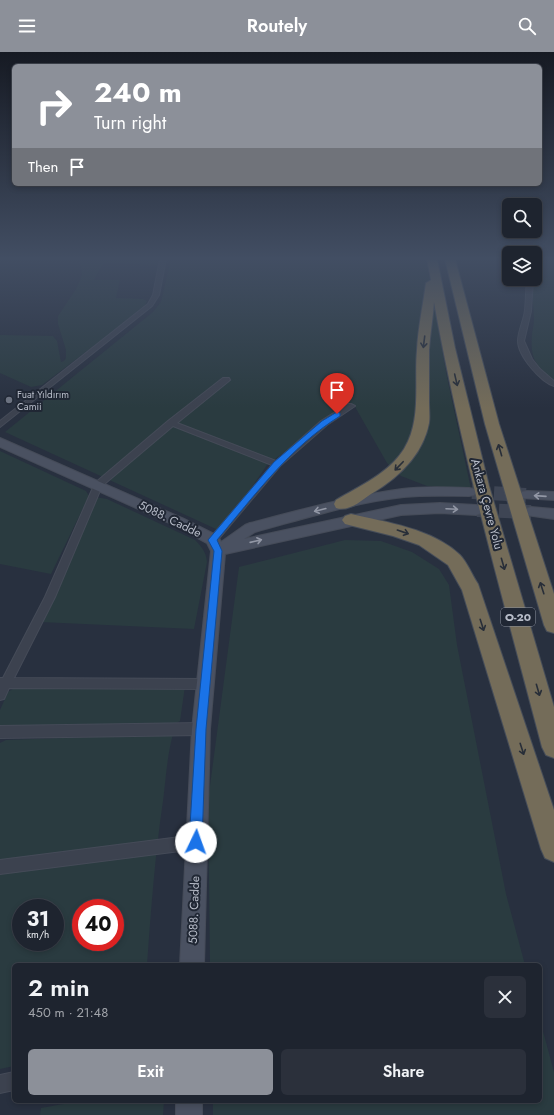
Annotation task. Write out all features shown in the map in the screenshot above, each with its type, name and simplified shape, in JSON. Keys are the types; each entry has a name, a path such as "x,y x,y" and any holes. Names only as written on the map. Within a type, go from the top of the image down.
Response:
{"highway":[{"path":"427,309 423,350 422,422 420,434 413,448 396,470 347,512 425,540 454,560 471,589 554,849"},
{"name":"Ankara Çevre Yolu","path":"441,309 449,348 482,486 554,747"},
{"name":"O-20","path":"463,309 492,424 554,625"}],"street":[{"path":"0,425 145,309"},
{"path":"528,309 521,341 522,346 535,366 554,384"},
{"path":"0,695 3,683 50,597 98,485 136,452 226,380"},
{"path":"215,546 277,464 324,423 351,406"},
{"path":"172,423 277,464"},
{"name":"5088. Cadde","path":"0,442 179,522 215,546 201,729 192,963"},
{"path":"215,546 347,512 403,493 436,491 469,492"},
{"path":"527,495 554,496"},
{"path":"347,512 440,508 476,510"},
{"path":"531,512 554,514"},
{"path":"3,683 205,684"},
{"path":"0,732 201,729"},
{"path":"0,866 196,842"},
{"path":"0,1084 12,1081"},
{"path":"189,1103 189,1115"}],"shaded area":[{"path":"63,309 143,309 42,385 31,387 0,373 0,335 53,336 57,341 61,362 64,361 66,358 66,350 58,324 58,316"},
{"path":"156,309 435,309 447,377 471,489 427,486 401,476 387,463 354,405 345,407 267,465 236,510 222,527 216,529 5,432"},
{"path":"533,309 554,309 554,380 539,366 533,356 532,333 534,320"},
{"path":"0,451 86,491 89,496 51,574 0,564"},
{"path":"95,497 107,499 195,540 202,547 206,555 207,562 194,629 40,622"},
{"path":"345,540 381,541 412,552 439,569 449,585 457,645 506,894 524,963 210,963 208,801 239,567"},
{"path":"185,686 180,721 172,725 0,728 0,710 8,692 16,687"},
{"path":"173,734 168,759 158,842 147,963 12,963 12,1066 0,1069 0,743 6,740"},
{"path":"542,1027 554,1072 554,1115 213,1115 213,1103 542,1103"},
{"path":"69,1103 164,1103 163,1115 40,1115 41,1108"}],"tunnel":[{"path":"472,492 526,495"},
{"path":"477,510 531,512"}],"place":[{"name":"Fuat Yıldırım Camii","path":"9,400"}],"route":[{"path":"196,842 201,729 218,551 212,540 277,464 324,423 337,414"}]}
